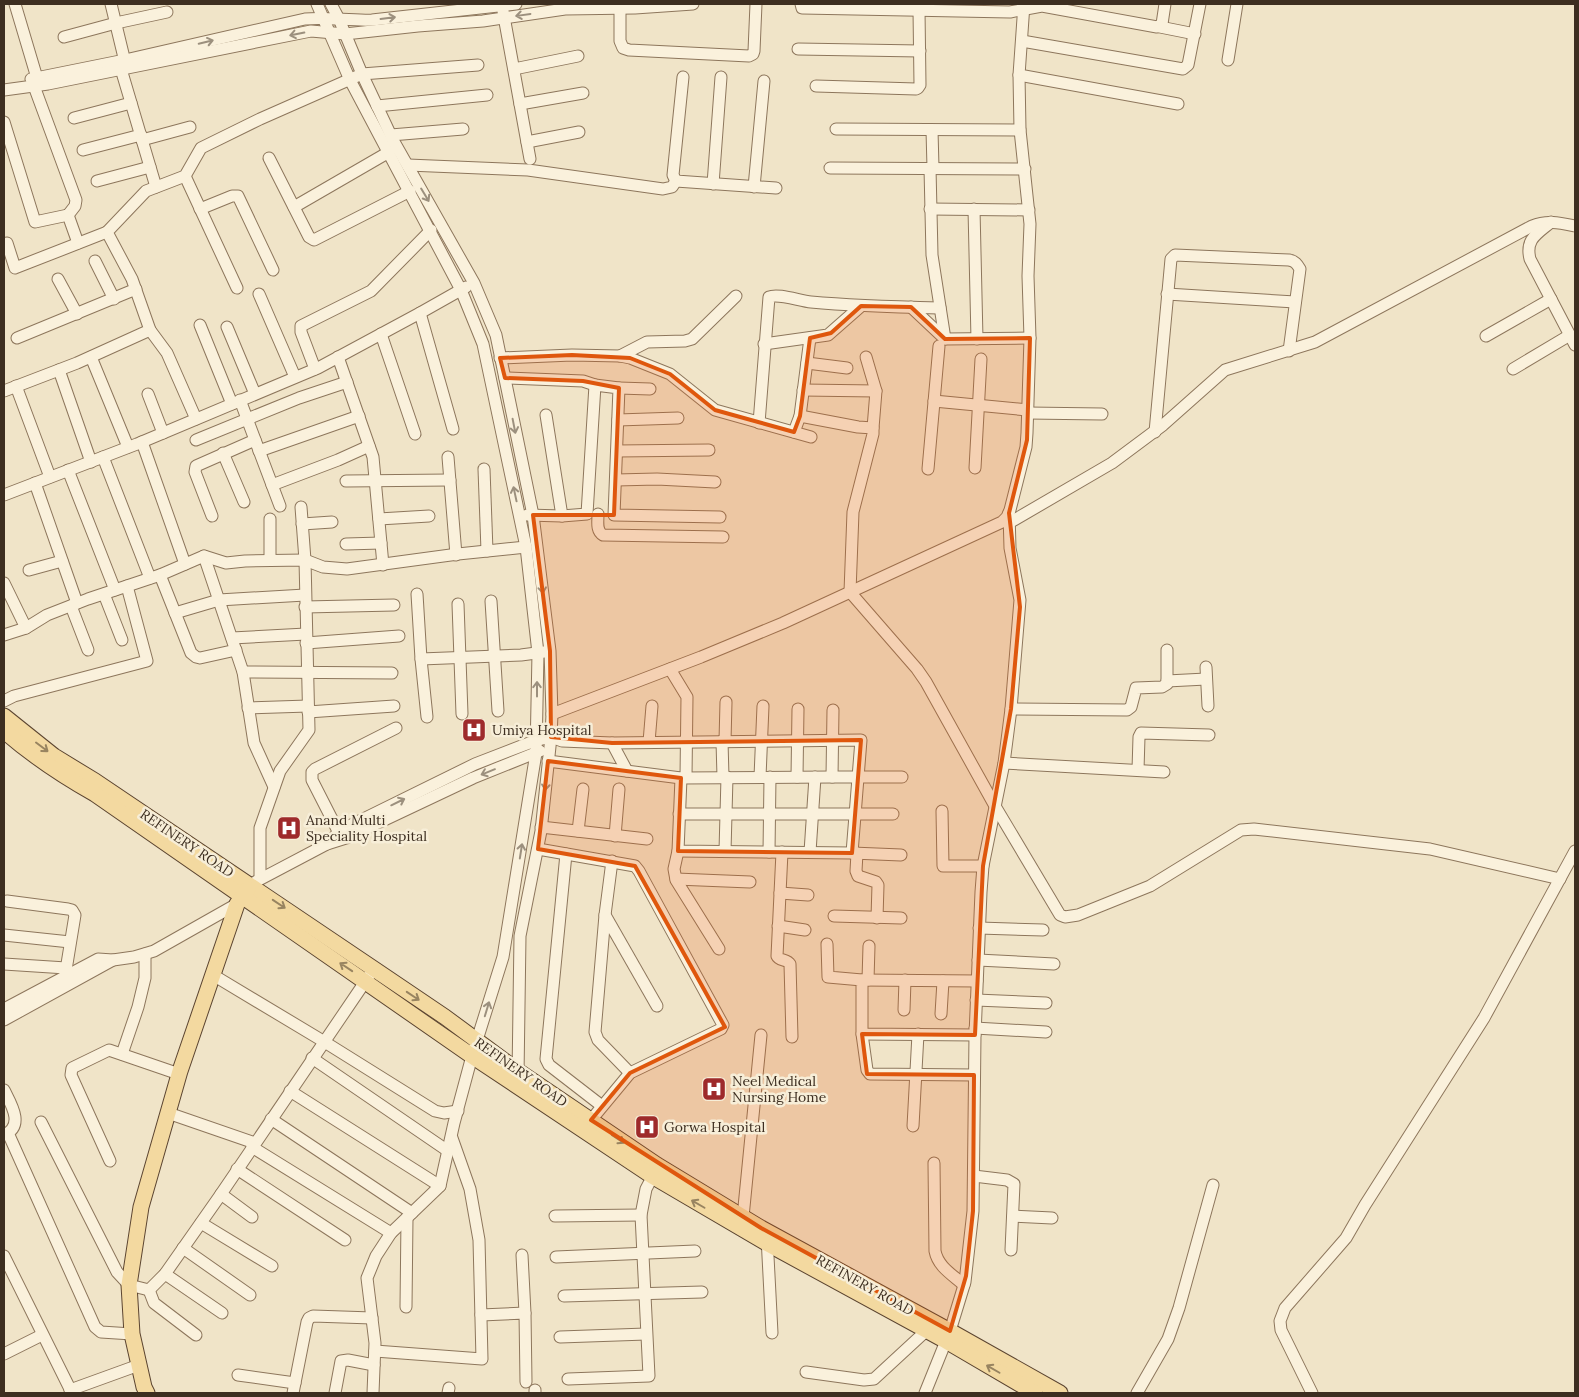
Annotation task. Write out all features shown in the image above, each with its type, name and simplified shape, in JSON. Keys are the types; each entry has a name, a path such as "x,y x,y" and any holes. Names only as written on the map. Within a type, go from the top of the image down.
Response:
{"main road":[{"name":"REFINERY ROAD","path":"4,716 54,756 95,781 247,891"},
{"name":"REFINERY ROAD","path":"4,731 37,759 56,772 96,794 247,891 370,974 445,1017 474,1049 656,1171 926,1331 948,1336 1035,1393"},
{"path":"147,1393 132,1334 129,1285 142,1207 179,1074 213,975 247,891"},
{"name":"REFINERY ROAD","path":"517,1078 591,1120 656,1171 743,1218 767,1238 948,1336 1060,1393"}],"street":[{"path":"4,122 35,222 68,215 75,206 76,200 36,82 15,4"},
{"path":"111,4 131,103 156,187"},
{"path":"317,4 350,80 431,230 461,290 484,344 526,547 538,653 536,753 503,957 474,1049 440,1186 391,1233 376,1256 367,1278 375,1351 373,1393"},
{"path":"331,4 391,135 474,282 496,335 533,515 550,651 552,714 542,827 520,936 517,1078"},
{"path":"124,65 305,19 372,20 516,4"},
{"path":"4,90 124,65 311,31 345,34 482,21 554,7 693,4"},
{"path":"620,6 620,41 623,48 629,50 749,56 754,52 756,4"},
{"path":"801,4 802,8 1010,12 1024,7 1042,6 1195,34"},
{"path":"1160,27 1163,21 1165,4"},
{"path":"1022,41 1180,69 1188,64 1200,4"},
{"path":"1228,60 1237,4"},
{"path":"503,5 503,17 530,159"},
{"path":"925,1393 948,1336 964,1285 973,1211 975,1032 983,866 1004,763 1011,710 1020,600 1010,548 1009,518 1026,447 1028,412 1030,338 1028,276 1029,210 1020,130 1019,75 1024,7"},
{"path":"816,86 916,89 920,85 919,10"},
{"path":"64,37 166,12"},
{"path":"798,48 920,51"},
{"path":"514,68 578,56"},
{"path":"4,244 7,243 15,268 107,232 146,191 185,176 201,148 260,119 362,74 478,65"},
{"path":"1019,75 1178,104"},
{"path":"676,181 673,175 683,77"},
{"path":"714,184 721,77"},
{"path":"754,186 764,81"},
{"path":"4,82 36,82"},
{"path":"520,104 583,93"},
{"path":"377,106 487,95"},
{"path":"74,118 131,103"},
{"path":"83,150 190,127"},
{"path":"391,135 463,129"},
{"path":"836,129 1020,130"},
{"path":"928,469 934,401 942,343 940,308 932,254 930,209 932,130"},
{"path":"527,142 579,132"},
{"path":"294,207 389,152"},
{"path":"269,158 310,237 317,239 410,191"},
{"path":"408,165 528,170 663,189 672,187 676,181"},
{"path":"97,181 150,167"},
{"path":"830,168 1025,169"},
{"path":"185,176 237,288"},
{"path":"676,181 776,188"},
{"path":"200,208 232,196 238,196 273,270"},
{"path":"930,209 1029,210"},
{"path":"974,209 977,339"},
{"path":"68,215 78,244"},
{"path":"1513,369 1573,340 1530,259 1528,250 1534,235 1552,222"},
{"path":"552,714 670,669 782,623 1002,522 1112,463 1154,432 1229,368 1316,342 1538,223 1552,222 1575,226"},
{"path":"315,369 301,332 301,326 371,292 431,230"},
{"path":"107,232 132,279 150,330 167,353 196,419"},
{"path":"1154,432 1171,259 1175,255 1289,260 1298,264 1300,270 1288,351"},
{"path":"95,261 114,299"},
{"path":"58,279 77,314"},
{"path":"5,492 142,442 315,369 420,314 474,282"},
{"path":"17,338 136,289"},
{"path":"259,294 295,377"},
{"path":"1167,294 1295,302"},
{"path":"759,423 768,300 772,295 799,300 861,306 940,308"},
{"path":"620,356 647,342 685,341 692,339 736,296"},
{"path":"1486,336 1551,299"},
{"path":"764,344 823,336 831,333 861,306"},
{"path":"911,307 942,343"},
{"path":"420,314 453,429"},
{"path":"200,325 236,402 247,420 280,506"},
{"path":"227,327 255,394"},
{"path":"4,391 59,370 150,330"},
{"path":"381,334 415,434"},
{"path":"794,432 800,416 810,338"},
{"path":"942,343 977,339 1030,338"},
{"path":"500,358 567,355 620,356 630,358 670,374 715,410 811,437"},
{"path":"90,357 128,447"},
{"path":"338,357 373,457 382,565"},
{"path":"866,357 876,392 873,434 853,512 850,592 917,668 995,806 1060,915 1065,917 1078,915 1150,886 1241,830 1254,829 1430,849 1560,879"},
{"path":"975,468 981,359"},
{"path":"807,363 847,368"},
{"path":"59,370 91,462"},
{"path":"505,378 583,381 595,385 619,388 650,389"},
{"path":"196,440 299,398 347,382"},
{"path":"595,385 593,514 601,533 604,535 723,537"},
{"path":"16,386 50,477"},
{"path":"614,515 619,388"},
{"path":"803,390 876,392"},
{"path":"148,394 163,433"},
{"path":"934,401 1028,412 1102,414"},
{"path":"497,406 510,404"},
{"path":"546,415 562,516"},
{"path":"212,516 195,472 198,464 223,454 359,416"},
{"path":"800,416 873,428"},
{"path":"618,420 678,418"},
{"path":"142,442 185,564"},
{"path":"272,485 369,446"},
{"path":"617,451 709,450"},
{"path":"223,454 244,502"},
{"path":"103,457 155,577 175,613 193,656 200,658 236,650"},
{"path":"448,457 456,555"},
{"path":"484,469 487,551"},
{"path":"68,470 110,592 122,640"},
{"path":"616,480 656,479 715,482"},
{"path":"346,481 450,480"},
{"path":"34,483 62,560 88,650"},
{"path":"247,891 260,828 280,771 309,730 305,560 301,506"},
{"path":"519,515 562,516 593,514 720,517"},
{"path":"379,519 428,516"},
{"path":"270,519 270,560"},
{"path":"302,524 332,522"},
{"path":"346,544 381,543"},
{"path":"4,634 26,628 47,615 155,577 204,556 226,564 246,561 305,560 323,567 347,569 526,547"},
{"path":"204,556 243,672 254,743 274,787"},
{"path":"29,570 62,560"},
{"path":"4,583 26,628"},
{"path":"4,701 14,696 147,661 127,586"},
{"path":"417,594 427,717"},
{"path":"175,613 219,600 305,595"},
{"path":"491,601 498,711"},
{"path":"305,607 394,604"},
{"path":"458,604 462,714"},
{"path":"232,638 400,636"},
{"path":"1011,710 1127,710 1131,707 1136,688 1165,686 1168,681 1167,650"},
{"path":"422,659 495,656 550,651"},
{"path":"670,669 687,697 687,742 678,850 674,869 676,879 719,949"},
{"path":"243,672 392,674"},
{"path":"1168,681 1206,673 1208,706"},
{"path":"725,851 726,814 723,741 726,702"},
{"path":"248,708 308,709 394,706"},
{"path":"648,742 652,706"},
{"path":"763,706 760,741 769,814 769,852"},
{"path":"797,777 798,710"},
{"path":"832,777 833,710"},
{"path":"338,831 312,780 312,772 396,728"},
{"path":"1138,770 1139,738 1141,733 1209,735"},
{"path":"327,844 338,831 475,764 537,740 550,743 562,741 612,743 861,740 854,814 854,853 858,876 876,882 878,885 877,918"},
{"path":"5,1019 113,960 134,957 154,951 247,891 327,844 346,838 474,778 536,753 550,743"},
{"path":"612,743 627,771"},
{"path":"548,762 683,778 902,777"},
{"path":"1004,763 1164,772"},
{"path":"810,852 815,777"},
{"path":"578,832 583,789"},
{"path":"615,836 619,789"},
{"path":"942,811 943,866 983,866"},
{"path":"680,814 893,814"},
{"path":"542,827 647,839"},
{"path":"538,849 632,865 637,869 723,1025 721,1029 630,1073 591,1120"},
{"path":"678,850 901,855"},
{"path":"782,852 777,958 787,961 790,966 792,1037"},
{"path":"1312,1393 1281,1330 1280,1321 1285,1308 1346,1238 1484,1018 1575,852"},
{"path":"566,854 546,1059 549,1064 602,1106"},
{"path":"612,862 605,915 595,1032 598,1040 630,1073"},
{"path":"676,879 750,882"},
{"path":"780,893 808,895"},
{"path":"7,901 72,910 75,915 65,972"},
{"path":"605,915 657,1006"},
{"path":"834,916 901,918"},
{"path":"778,926 805,930"},
{"path":"979,928 1043,930"},
{"path":"4,935 70,942"},
{"path":"827,944 828,977 865,980 977,981"},
{"path":"868,946 862,1034 868,1072 872,1074 974,1075"},
{"path":"122,1054 146,978 145,954"},
{"path":"5,1019 65,972 98,959 113,960"},
{"path":"978,960 1054,964"},
{"path":"4,964 65,972"},
{"path":"149,1290 165,1274 201,1223 370,974"},
{"path":"213,975 435,1111 444,1113 458,1111"},
{"path":"904,1010 905,980"},
{"path":"941,1014 943,981"},
{"path":"976,1000 1046,1003"},
{"path":"862,1034 1046,1032"},
{"path":"913,1126 918,1034"},
{"path":"743,1218 761,1035"},
{"path":"110,1160 70,1072 72,1068 105,1051 112,1051 179,1074"},
{"path":"312,1058 448,1151"},
{"path":"4,1090 16,1114 14,1127 6,1134 95,1327 101,1332 132,1334"},
{"path":"290,1091 440,1186"},
{"path":"168,1113 253,1145 391,1233"},
{"path":"271,1119 409,1215"},
{"path":"41,1122 117,1272 129,1285 149,1290"},
{"path":"375,1351 482,1359 479,1240 470,1189 451,1137"},
{"path":"934,1163 936,1258 945,1269 964,1285"},
{"path":"237,1170 345,1240"},
{"path":"568,1379 649,1376 641,1215 646,1189 656,1171"},
{"path":"974,1176 1007,1180 1014,1184 1011,1250"},
{"path":"1137,1393 1168,1339 1180,1308 1213,1185"},
{"path":"221,1194 252,1217"},
{"path":"406,1306 409,1215"},
{"path":"555,1216 641,1215"},
{"path":"1013,1216 1052,1218"},
{"path":"201,1223 272,1266"},
{"path":"767,1238 772,1333"},
{"path":"183,1248 250,1295"},
{"path":"556,1257 695,1251"},
{"path":"522,1255 526,1382"},
{"path":"4,1256 71,1391 139,1365"},
{"path":"165,1274 222,1313"},
{"path":"149,1290 154,1303 196,1335"},
{"path":"564,1296 702,1292"},
{"path":"481,1315 525,1313"},
{"path":"238,1376 294,1388 309,1318 313,1316 372,1318"},
{"path":"806,1372 874,1380 926,1331"},
{"path":"560,1336 646,1334"},
{"path":"4,1354 42,1335"},
{"path":"334,1393 341,1361 348,1360 374,1365"}],"highlighted area":[{"path":"861,306 911,307 945,339 1030,338 1027,440 1009,513 1020,607 1011,709 983,866 975,1035 862,1034 867,1074 974,1075 973,1211 966,1276 950,1331 761,1228 591,1120 630,1073 725,1027 635,866 538,849 548,761 681,778 678,851 852,853 861,740 612,743 551,737 550,651 533,515 614,515 619,388 583,381 505,378 500,358 572,355 630,358 670,374 715,410 794,432 800,416 810,338 831,333"}],"place":[{"name":"Umiya Hospital","path":"474,730"},
{"name":"Anand Multi Speciality Hospital","path":"289,828"},
{"name":"Neel Medical Nursing Home","path":"714,1089"},
{"name":"Gorwa Hospital","path":"647,1127"}]}
